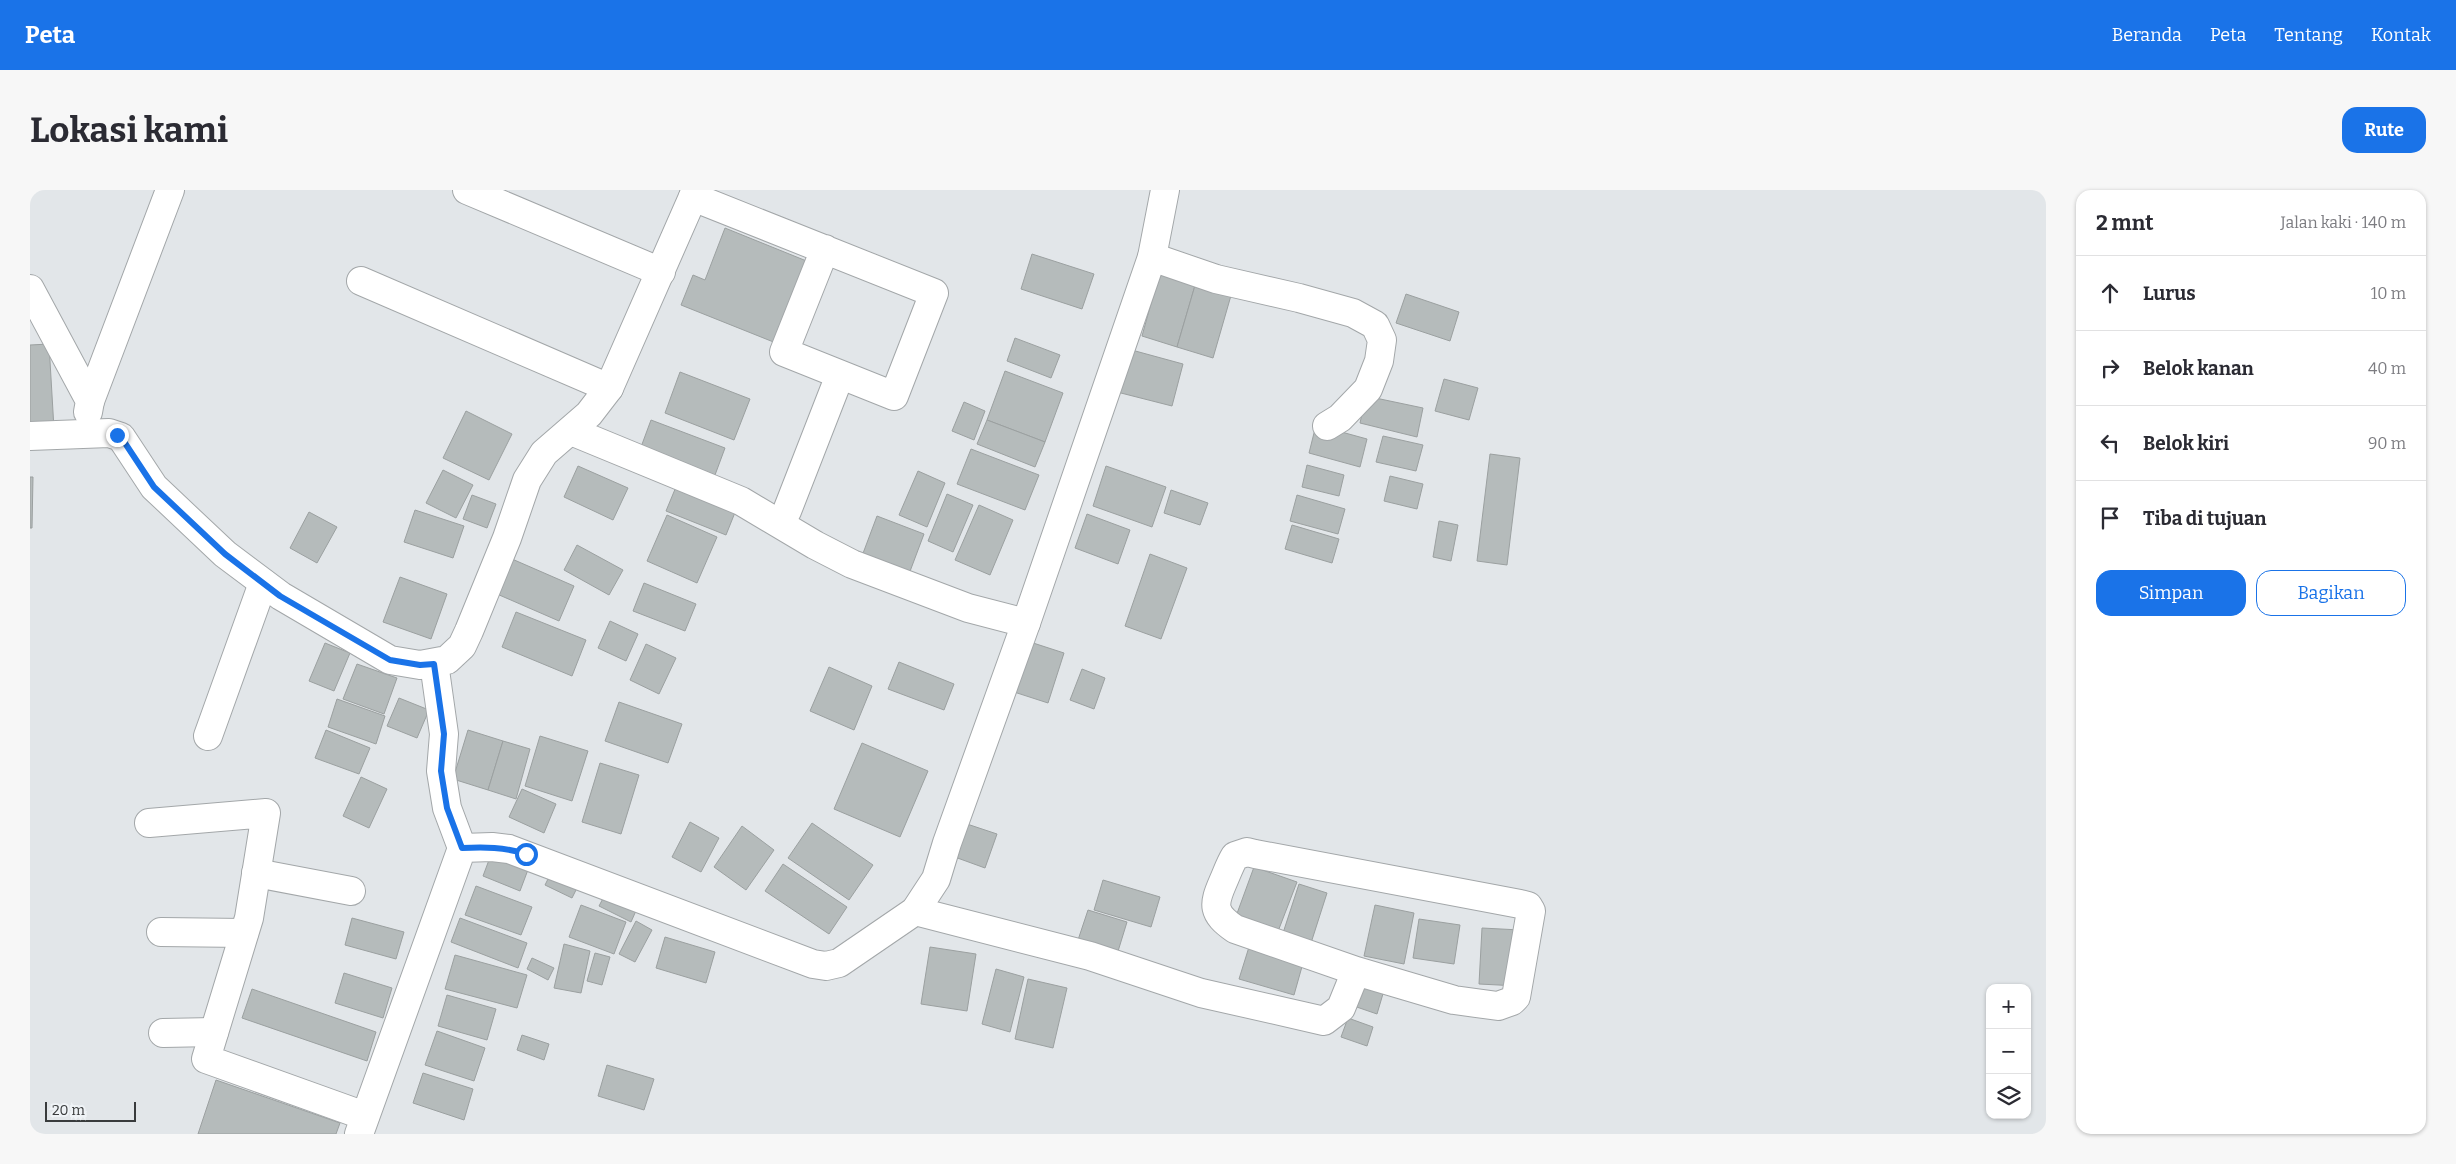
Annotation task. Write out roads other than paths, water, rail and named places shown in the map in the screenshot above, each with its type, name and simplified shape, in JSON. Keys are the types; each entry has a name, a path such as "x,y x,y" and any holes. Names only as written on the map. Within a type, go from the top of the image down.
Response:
{"street":[{"path":"83,436 90,401 170,190"},
{"path":"467,190 661,272"},
{"path":"462,848 492,847 509,849 814,964 826,966 839,963 915,911 936,879 947,843 1026,623 1152,257 1165,190"},
{"path":"30,436 83,436 109,433 121,437 154,487 225,554 280,596 390,660 420,665 434,664 448,660 462,646 507,538 527,480 544,453 589,414 609,388 695,193 934,293 894,396 784,352 825,249"},
{"path":"1152,257 1216,279 1299,298 1353,313 1375,325 1382,340 1379,361 1368,389 1340,418 1327,426"},
{"path":"361,281 609,388"},
{"path":"30,289 90,401"},
{"path":"786,512 840,375"},
{"path":"571,431 741,501 815,545 852,564 968,608 1026,623"},
{"path":"208,736 263,582"},
{"path":"149,823 266,813 244,933 206,1059 362,1125 462,848 447,808 441,771 444,734 434,664"},
{"path":"1247,852 1265,855 1520,904 1528,906 1530,911 1516,997 1506,1004 1498,1006 1454,1000 1356,971 1234,929 1226,923 1216,909 1215,900 1235,856 1247,852"},
{"path":"256,873 351,891"},
{"path":"915,911 1090,956 1201,993 1324,1021 1332,1017 1341,1008 1356,971"},
{"path":"161,932 244,933"},
{"path":"163,1033 214,1032"}]}
